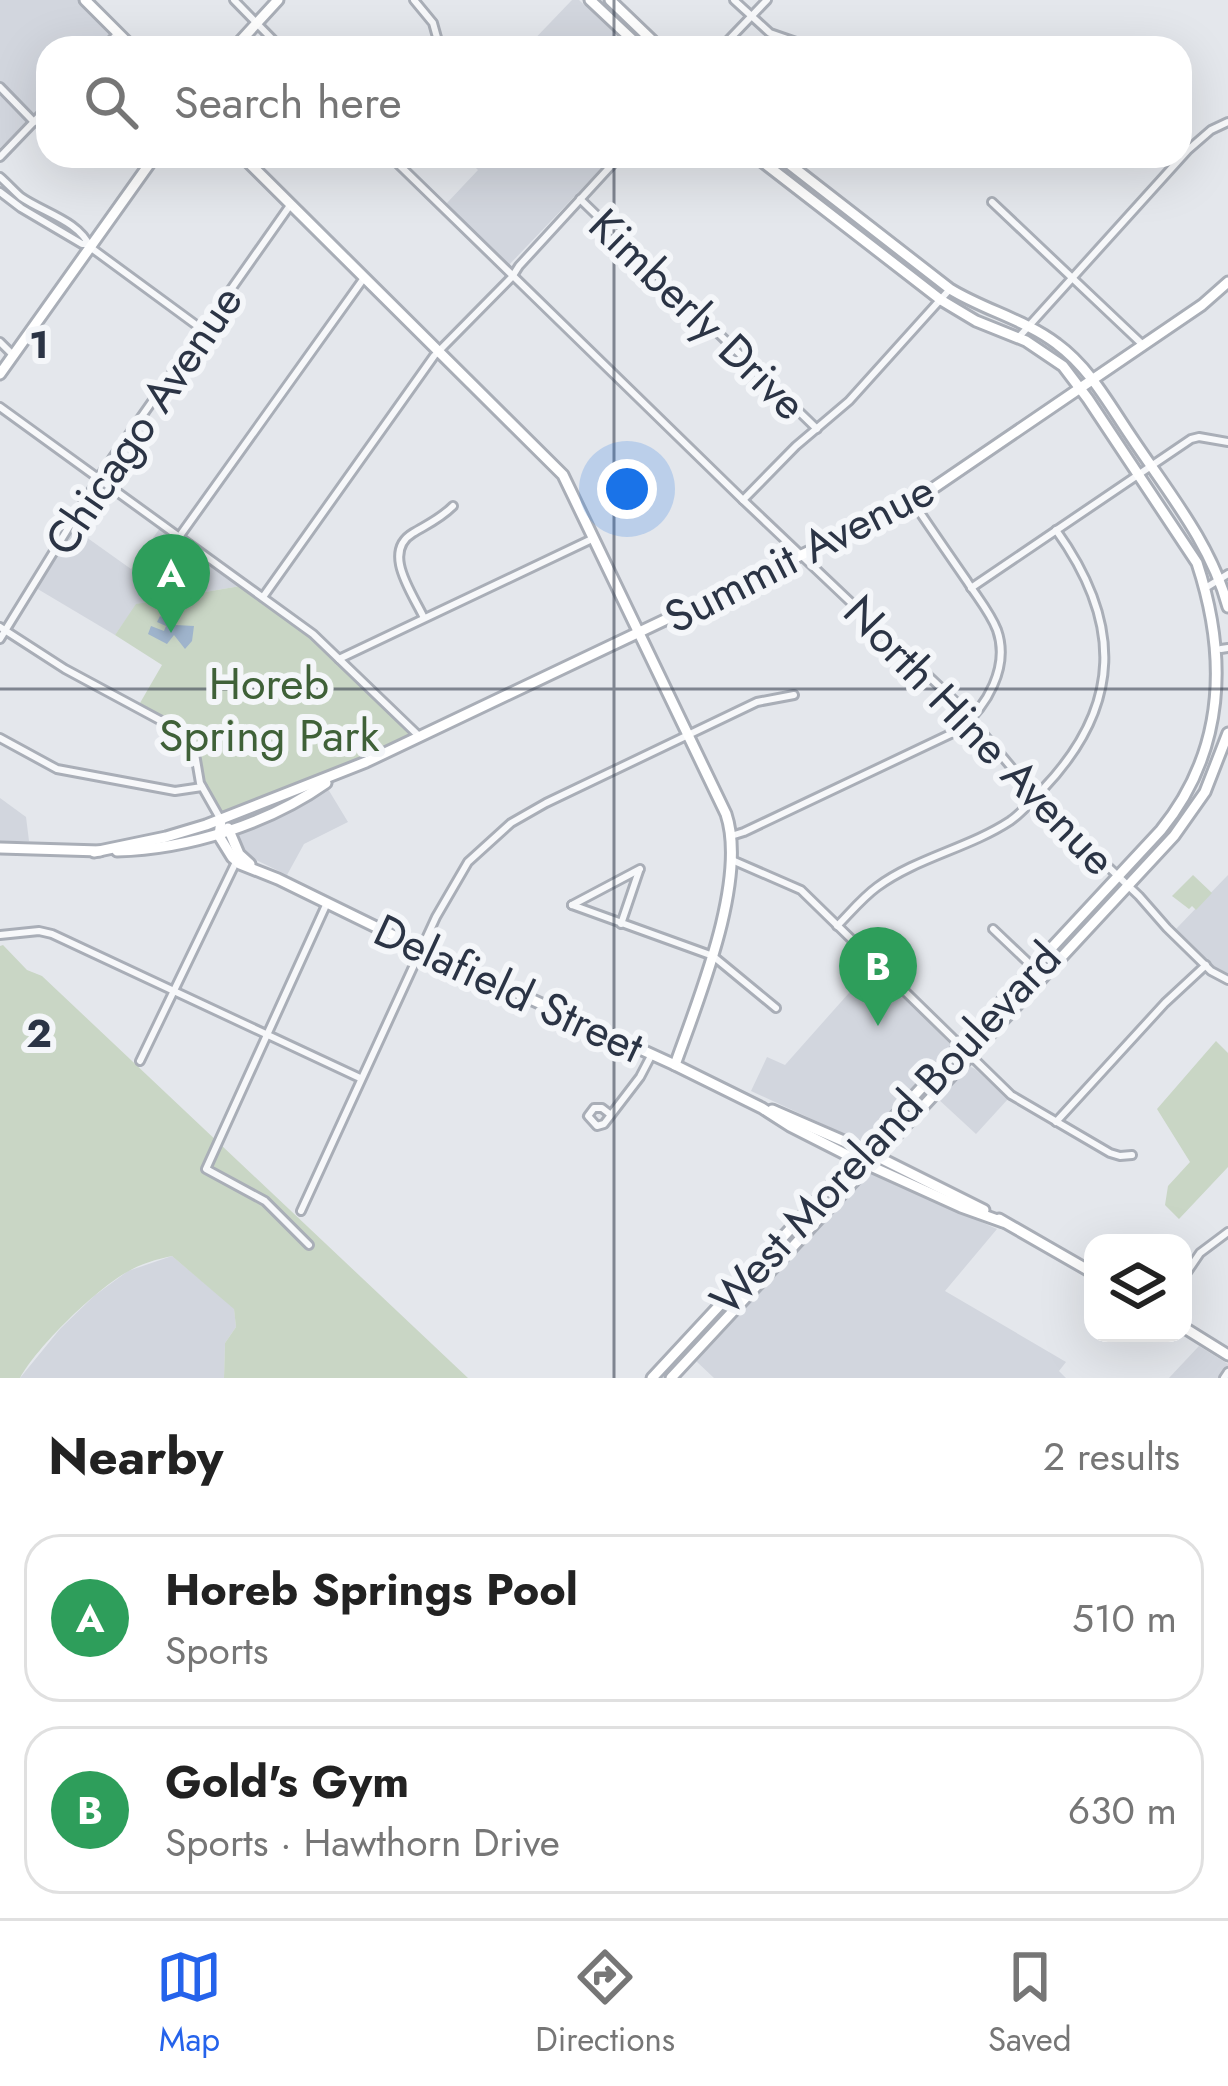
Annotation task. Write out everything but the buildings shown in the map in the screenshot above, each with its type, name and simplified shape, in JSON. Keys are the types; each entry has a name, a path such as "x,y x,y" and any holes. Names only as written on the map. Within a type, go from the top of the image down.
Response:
{"street":[{"path":"85,0 121,36"},
{"path":"234,0 269,36"},
{"path":"245,36 278,0"},
{"path":"414,0 433,23 436,36"},
{"path":"590,0 628,36"},
{"path":"610,0 648,36"},
{"path":"734,0 779,36"},
{"path":"733,36 767,0"},
{"path":"115,36 118,33"},
{"path":"0,87 34,122 0,157"},
{"path":"1192,146 1228,122"},
{"path":"0,374 145,168"},
{"path":"254,168 561,472 688,735 725,814 732,860 713,956 676,1065"},
{"name":"North Hine Avenue","path":"402,168 971,718 1036,796 1205,965 1228,980"},
{"path":"262,597 439,351 512,278 609,168"},
{"name":"West Moreland Boulevard","path":"652,1378 1161,830 1200,769 1211,739 1224,649 1207,587 1191,553 1081,388 1054,359 941,300 770,168"},
{"path":"794,168 950,289 1044,334 1064,349 1092,380 1224,577 1228,607"},
{"path":"1018,338 1172,168"},
{"path":"0,177 22,197 72,226 89,246"},
{"path":"0,191 89,246 203,329"},
{"name":"Kimberly Drive","path":"580,200 817,429"},
{"path":"992,202 1143,345"},
{"name":"Chicago Avenue","path":"0,639 2,628 98,479 291,205"},
{"path":"179,537 364,278"},
{"name":"Summit Avenue","path":"221,820 420,737 913,502 1228,283"},
{"path":"743,500 849,401 950,289"},
{"path":"0,342 14,355"},
{"path":"1054,359 1064,349"},
{"path":"0,407 313,634 420,737"},
{"path":"1106,425 1117,417"},
{"path":"971,588 1195,438 1228,442"},
{"path":"731,836 951,734 971,718 995,682 1001,656 995,626 913,502"},
{"path":"424,618 400,566 400,547 452,506"},
{"path":"837,926 881,884 1009,822 1064,766 1085,734 1099,696 1102,626 1082,568 1056,530"},
{"path":"339,659 594,538"},
{"path":"1207,587 1224,577"},
{"path":"2,628 65,669 182,732 194,748 202,787 221,820 236,862 140,1060"},
{"path":"302,1211 458,875 496,834 528,812 757,702 794,695"},
{"path":"0,738 57,769 175,791 202,787"},
{"path":"1211,739 1227,740"},
{"name":"West Moreland Boulevard","path":"671,1378 1110,907 1194,810 1227,740"},
{"name":"Summit Avenue","path":"225,833 318,788 340,772"},
{"path":"94,852 221,820"},
{"path":"0,848 94,852 163,847 225,833"},
{"path":"225,833 256,870"},
{"path":"732,860 797,887 1011,1094 1109,1153 1132,1155"},
{"name":"Delafield Street","path":"236,862 828,1139 864,1150 873,1161"},
{"path":"621,924 640,868 572,905 621,924 713,956 776,1008"},
{"path":"1100,897 1110,907"},
{"path":"309,1246 265,1201 206,1169 327,903"},
{"path":"993,929 1044,978"},
{"path":"0,935 44,931 361,1078"},
{"path":"1057,1121 1205,965"},
{"path":"611,1114 640,1078 652,1054"},
{"path":"926,1084 936,1094"},
{"path":"894,1118 904,1127"},
{"name":"Delafield Street","path":"828,1139 855,1159 873,1161 1004,1222 1084,1268"},
{"path":"819,1198 830,1208"},
{"path":"795,1224 806,1233"},
{"path":"1192,1265 1228,1232"},
{"path":"742,1281 752,1291"},
{"path":"1192,1333 1228,1355"},
{"path":"690,1338 700,1347"}],"shaded area":[{"path":"0,0 78,0 110,33 36,36 36,111 0,148"},
{"path":"572,0 579,0 617,36 538,36"},
{"path":"602,168 509,265 446,204 478,170"},
{"path":"72,527 131,569 160,528 240,586 137,604 115,635 36,588"},
{"path":"328,789 348,822 304,844 287,875 244,854 235,836 238,833"},
{"path":"0,798 26,817 29,841 0,841"},
{"path":"1228,875 1228,975 1176,929"},
{"path":"872,967 953,1047 866,1144 751,1091 767,1057 785,1065"},
{"path":"969,1066 1008,1099 976,1134 937,1098"},
{"path":"872,1173 997,1229 945,1291 1066,1362 1059,1371 1066,1378 714,1378 695,1360"},
{"path":"172,1256 234,1308 236,1327 225,1343 224,1378 20,1378 94,1296 128,1271"},
{"path":"1199,1346 1228,1364 1228,1378 1169,1378"}],"green space":[{"name":"Horeb Spring Park","path":"240,586 312,638 412,735 224,816 204,782 199,749 188,731 140,703 162,665 115,635 136,604"},
{"path":"1193,875 1212,893 1196,910 1172,896"},
{"path":"3,945 27,970 42,976 468,1378 224,1378 225,1343 236,1327 234,1309 172,1256 114,1280 53,1336 20,1378 0,1378"},
{"path":"1216,1041 1228,1053 1228,1167 1179,1219 1165,1205 1168,1186 1190,1162 1157,1109"}],"water":[{"path":"160,616 176,625 194,626 192,641 185,649 174,635 167,644 148,634 151,626 164,631 166,626 157,622"}],"place":[{"name":"Horeb Springs Pool","path":"171,633"},
{"name":"Gold's Gym","path":"878,1026"}]}
